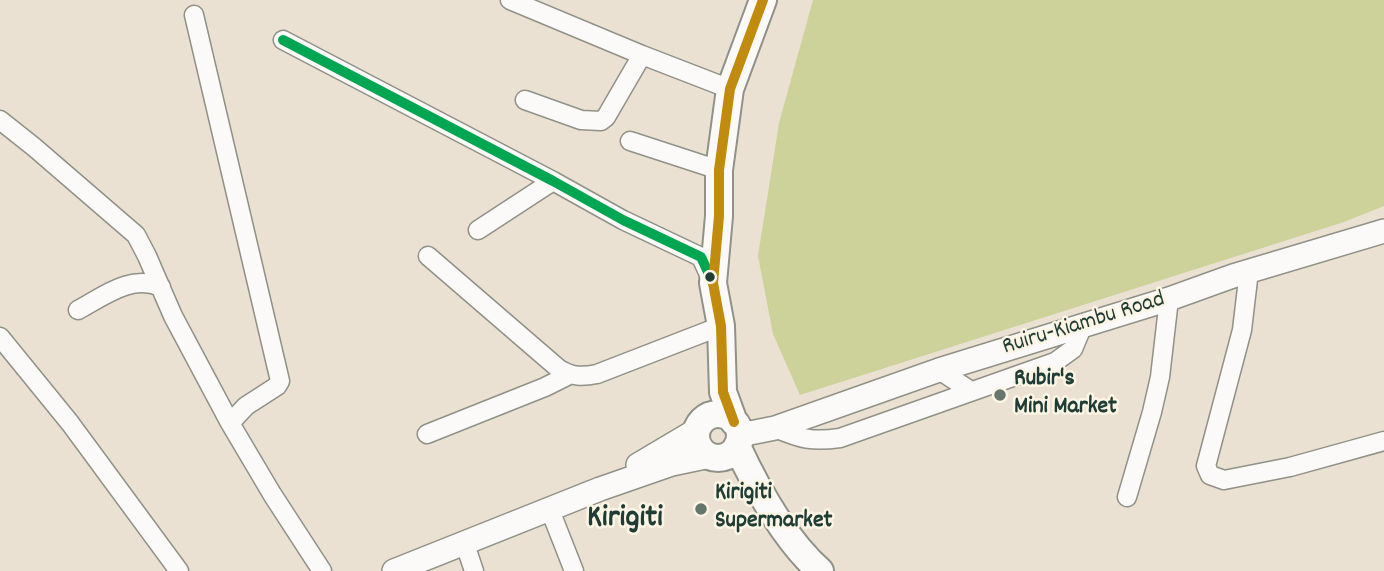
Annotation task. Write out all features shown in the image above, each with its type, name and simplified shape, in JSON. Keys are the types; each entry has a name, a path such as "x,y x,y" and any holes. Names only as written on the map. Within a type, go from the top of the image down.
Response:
{"highway":[{"path":"763,0 730,89 719,170 719,216 713,283 721,332 728,443 807,559 820,571"},
{"path":"721,332 708,378 698,445 728,443"},
{"path":"700,426 718,415 729,418 728,443"}],"main road":[{"name":"Ruiru-Kiambu Road","path":"600,489 939,370 1384,231"},
{"path":"394,571 600,489 700,426"}],"street":[{"path":"510,0 730,89"},
{"path":"194,15 280,381 277,386 246,406 230,423"},
{"path":"283,40 623,220 701,257 713,283"},
{"path":"525,100 581,120 601,121 606,117 642,55"},
{"path":"0,120 136,235 184,338 230,423 322,571"},
{"path":"630,141 719,170"},
{"path":"478,230 553,181"},
{"path":"428,256 569,375 582,377 597,374 721,332"},
{"path":"1249,271 1242,330 1206,466 1210,475 1224,480 1290,467 1384,441"},
{"path":"78,310 126,285 140,281 160,287"},
{"path":"1127,497 1155,400 1169,299"},
{"path":"780,426 800,439 817,442 841,438 1055,362 1073,349 1083,325"},
{"path":"0,337 70,423 179,571"},
{"path":"939,370 971,391"},
{"path":"427,434 569,375"},
{"path":"550,510 574,571"},
{"path":"465,544 474,571"}],"green space":[{"path":"813,0 1384,0 1384,206 1344,222 800,395 773,334 758,256 779,123"}],"transit line":[{"path":"734,422 723,392 721,326 713,283 719,216 719,170 730,89 763,0"},
{"path":"283,40 623,220 701,257 713,283"}],"place":[{"name":"Rubir's Mini Market","path":"1000,395"},
{"name":"Kirigiti Supermarket","path":"701,509"}],"district":[{"name":"Kirigiti","path":"625,521"}]}
